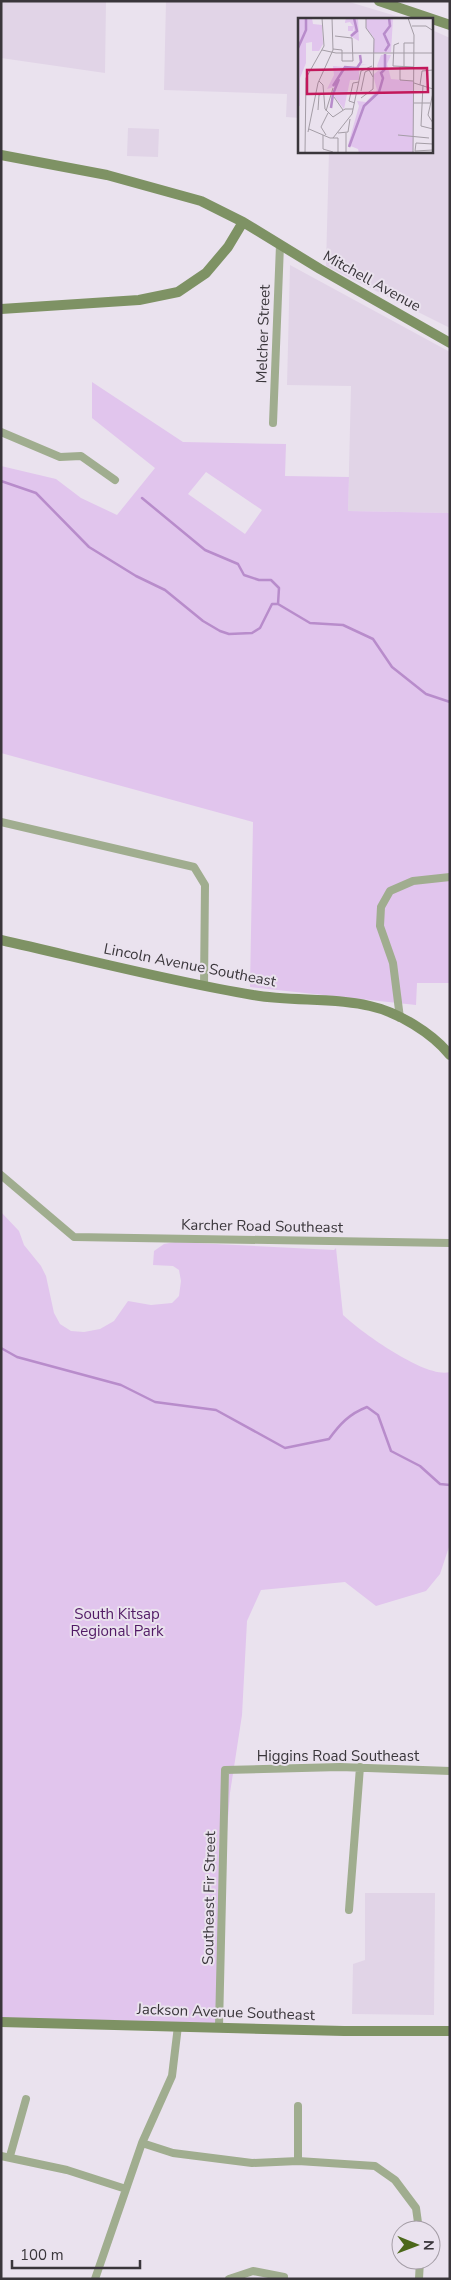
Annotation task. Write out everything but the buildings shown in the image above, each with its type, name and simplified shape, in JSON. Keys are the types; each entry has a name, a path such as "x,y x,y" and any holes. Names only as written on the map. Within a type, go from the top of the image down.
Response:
{"street":[{"path":"379,1 429,18"},
{"path":"434,20 450,25"},
{"name":"Mitchell Avenue","path":"1,155 107,175 201,201 243,222 450,343"},
{"path":"1,309 139,300 178,292 206,273 228,247 243,222"},
{"name":"Melcher Street","path":"274,423 280,245"},
{"path":"1,432 60,457 81,456 115,480"},
{"path":"1,822 194,868 205,885 204,986"},
{"path":"400,1018 393,963 380,926 381,907 390,891 405,884 413,881 450,878"},
{"name":"Lincoln Avenue Southeast","path":"1,940 204,986 280,999 335,1000 372,1006 413,1023 442,1046 450,1055"},
{"name":"Karcher Road Southeast","path":"1,1176 74,1237 450,1243"},
{"path":"349,1910 360,1767"},
{"name":"Higgins Road Southeast","path":"225,1770 360,1767 450,1771"},
{"name":"Southeast Fir Street","path":"220,2027 225,1770"},
{"name":"Jackson Avenue Southeast","path":"1,2022 344,2031 450,2031"},
{"path":"95,2279 142,2143 172,2076 178,2026"},
{"path":"26,2099 6,2156 66,2170 126,2189"},
{"path":"298,2106 298,2161"},
{"path":"142,2143 173,2153 252,2163 298,2161 375,2166 395,2180 416,2208 418,2220"},
{"path":"228,2279 253,2271 284,2276"}],"shaded area":[{"path":"1,1 106,1 105,73 1,58"},
{"path":"166,1 346,1 403,18 298,18 298,118 286,117 287,94 164,90"},
{"path":"434,31 450,38 450,328 326,266 329,152 434,152"},
{"path":"128,128 159,129 158,157 127,156"},
{"path":"290,265 450,352 450,513 348,511 351,386 287,385"},
{"path":"365,1893 435,1893 434,2015 352,2014 353,1964 365,1960"}],"green space":[{"path":"92,382 183,442 286,444 285,476 349,477 348,511 450,513 450,983 417,983 416,1005 250,987 253,822 1,753 1,466 56,479 81,498 117,515 155,468 92,418","holes":["206,472 262,510 245,534 188,494"]},
{"name":"South Kitsap Regional Park","path":"1,1212 19,1231 24,1245 41,1266 46,1276 54,1313 60,1324 71,1331 84,1332 100,1329 114,1321 128,1301 151,1305 172,1303 179,1296 181,1281 179,1270 173,1266 153,1265 154,1251 164,1244 175,1242 334,1250 336,1248 343,1315 378,1342 410,1362 439,1372 450,1372 450,1544 440,1574 426,1591 376,1606 345,1582 261,1590 247,1621 242,1715 230,1793 223,1882 219,2027 1,2022"}],"waterway":[{"path":"1,481 36,493 89,547 136,576 165,590 203,621 220,631 229,634 252,633 260,628 272,604 278,604 310,623 343,625 373,639 392,667 426,694 450,702"},
{"path":"142,498 205,550 238,564 244,575 259,580 271,580 279,588 278,604"},
{"path":"1,1348 17,1357 121,1385 155,1402 216,1410 285,1448 329,1439 345,1420 367,1407 378,1415 391,1451 420,1466 440,1484 450,1485"}]}
